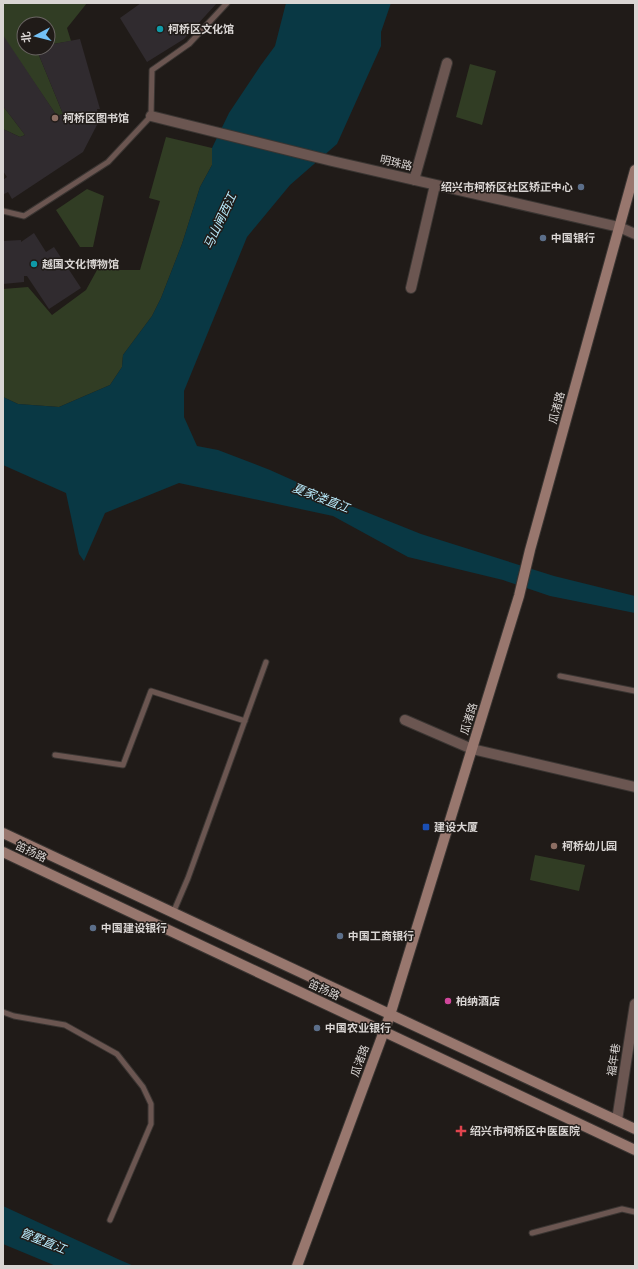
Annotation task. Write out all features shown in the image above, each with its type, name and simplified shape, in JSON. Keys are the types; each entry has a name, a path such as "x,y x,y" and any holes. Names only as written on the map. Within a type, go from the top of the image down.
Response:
{"street":[{"path":"414,180 447,63"},
{"name":"明珠路","path":"152,116 332,161 619,227 635,234"},
{"name":"瓜渚路","path":"297,1266 390,1014 520,596 530,550 635,170"},
{"path":"411,288 435,185"},
{"path":"405,720 472,749 635,787"},
{"name":"笛扬路","path":"3,833 635,1129"},
{"name":"笛扬路","path":"3,852 635,1150"},
{"name":"福年巷","path":"617,1120 635,1004"}],"lane":[{"path":"3,211 24,216 108,162 152,116 152,70 189,44 227,3"},
{"path":"173,913 188,878 266,662"},
{"path":"560,676 635,691"},
{"path":"55,756 123,765 151,691 245,721"},
{"path":"3,1012 14,1016 65,1025 117,1054 143,1087 152,1104 151,1124 110,1220"},
{"path":"532,1233 622,1209 635,1212"}],"green space":[{"path":"3,3 87,3 67,28 71,41 56,44 56,16 16,16 16,56 39,56 63,114 57,116 3,37"},
{"path":"470,64 496,71 482,125 456,117"},
{"path":"3,106 25,135 20,137 3,129"},
{"path":"166,137 212,148 212,165 200,187 182,244 161,298 152,316 123,355 122,367 110,385 59,407 18,404 3,397 3,289 28,287 52,315 86,290 97,270 140,270 160,201 149,198"},
{"path":"87,189 104,196 93,247 80,247 56,210"},
{"path":"535,855 585,865 579,891 530,880"}],"water":[{"path":"286,3 391,3 381,32 381,46 337,144 290,185 247,237 184,391 184,417 197,446 218,450 270,470 346,504 421,534 554,576 635,596 635,613 550,596 503,580 408,557 333,516 179,483 105,513 84,561 79,554 66,493 3,465 3,397 18,404 59,407 110,385 122,367 123,355 152,316 161,298 182,244 200,187 212,165 212,148 229,113 275,46"},
{"name":"管墅直江","path":"3,1206 134,1266 56,1266 3,1244"}],"building":[{"name":"柯桥区文化馆","path":"141,3 217,3 184,39 147,62 120,18"},
{"name":"柯桥区图书馆","path":"3,35 57,116 63,114 39,56 56,56 56,44 80,39 100,109 97,109 99,121 83,152 12,199 8,192 3,193 3,180 7,177 3,171 3,129 20,137 25,135 3,106"},
{"name":"越国文化博物馆","path":"34,233 46,252 54,247 81,288 49,309 27,276 24,276 24,282 3,284 3,241 21,240 21,242"}],"place":[{"name":"柯桥区文化馆","path":"160,29"},
{"name":"柯桥区图书馆","path":"55,118"},
{"name":"绍兴市柯桥区社区矫正中心","path":"581,187"},
{"name":"中国银行","path":"543,238"},
{"name":"越国文化博物馆","path":"34,264"},
{"name":"建设大厦","path":"426,827"},
{"name":"柯桥幼儿园","path":"554,846"},
{"name":"中国建设银行","path":"93,928"},
{"name":"中国工商银行","path":"340,936"},
{"name":"柏纳酒店","path":"448,1001"},
{"name":"中国农业银行","path":"317,1028"},
{"name":"绍兴市柯桥区中医医院","path":"461,1131"}],"water label":[{"name":"马山闸西江","path":"220,221"},
{"name":"夏家溇直江","path":"321,498"}]}
